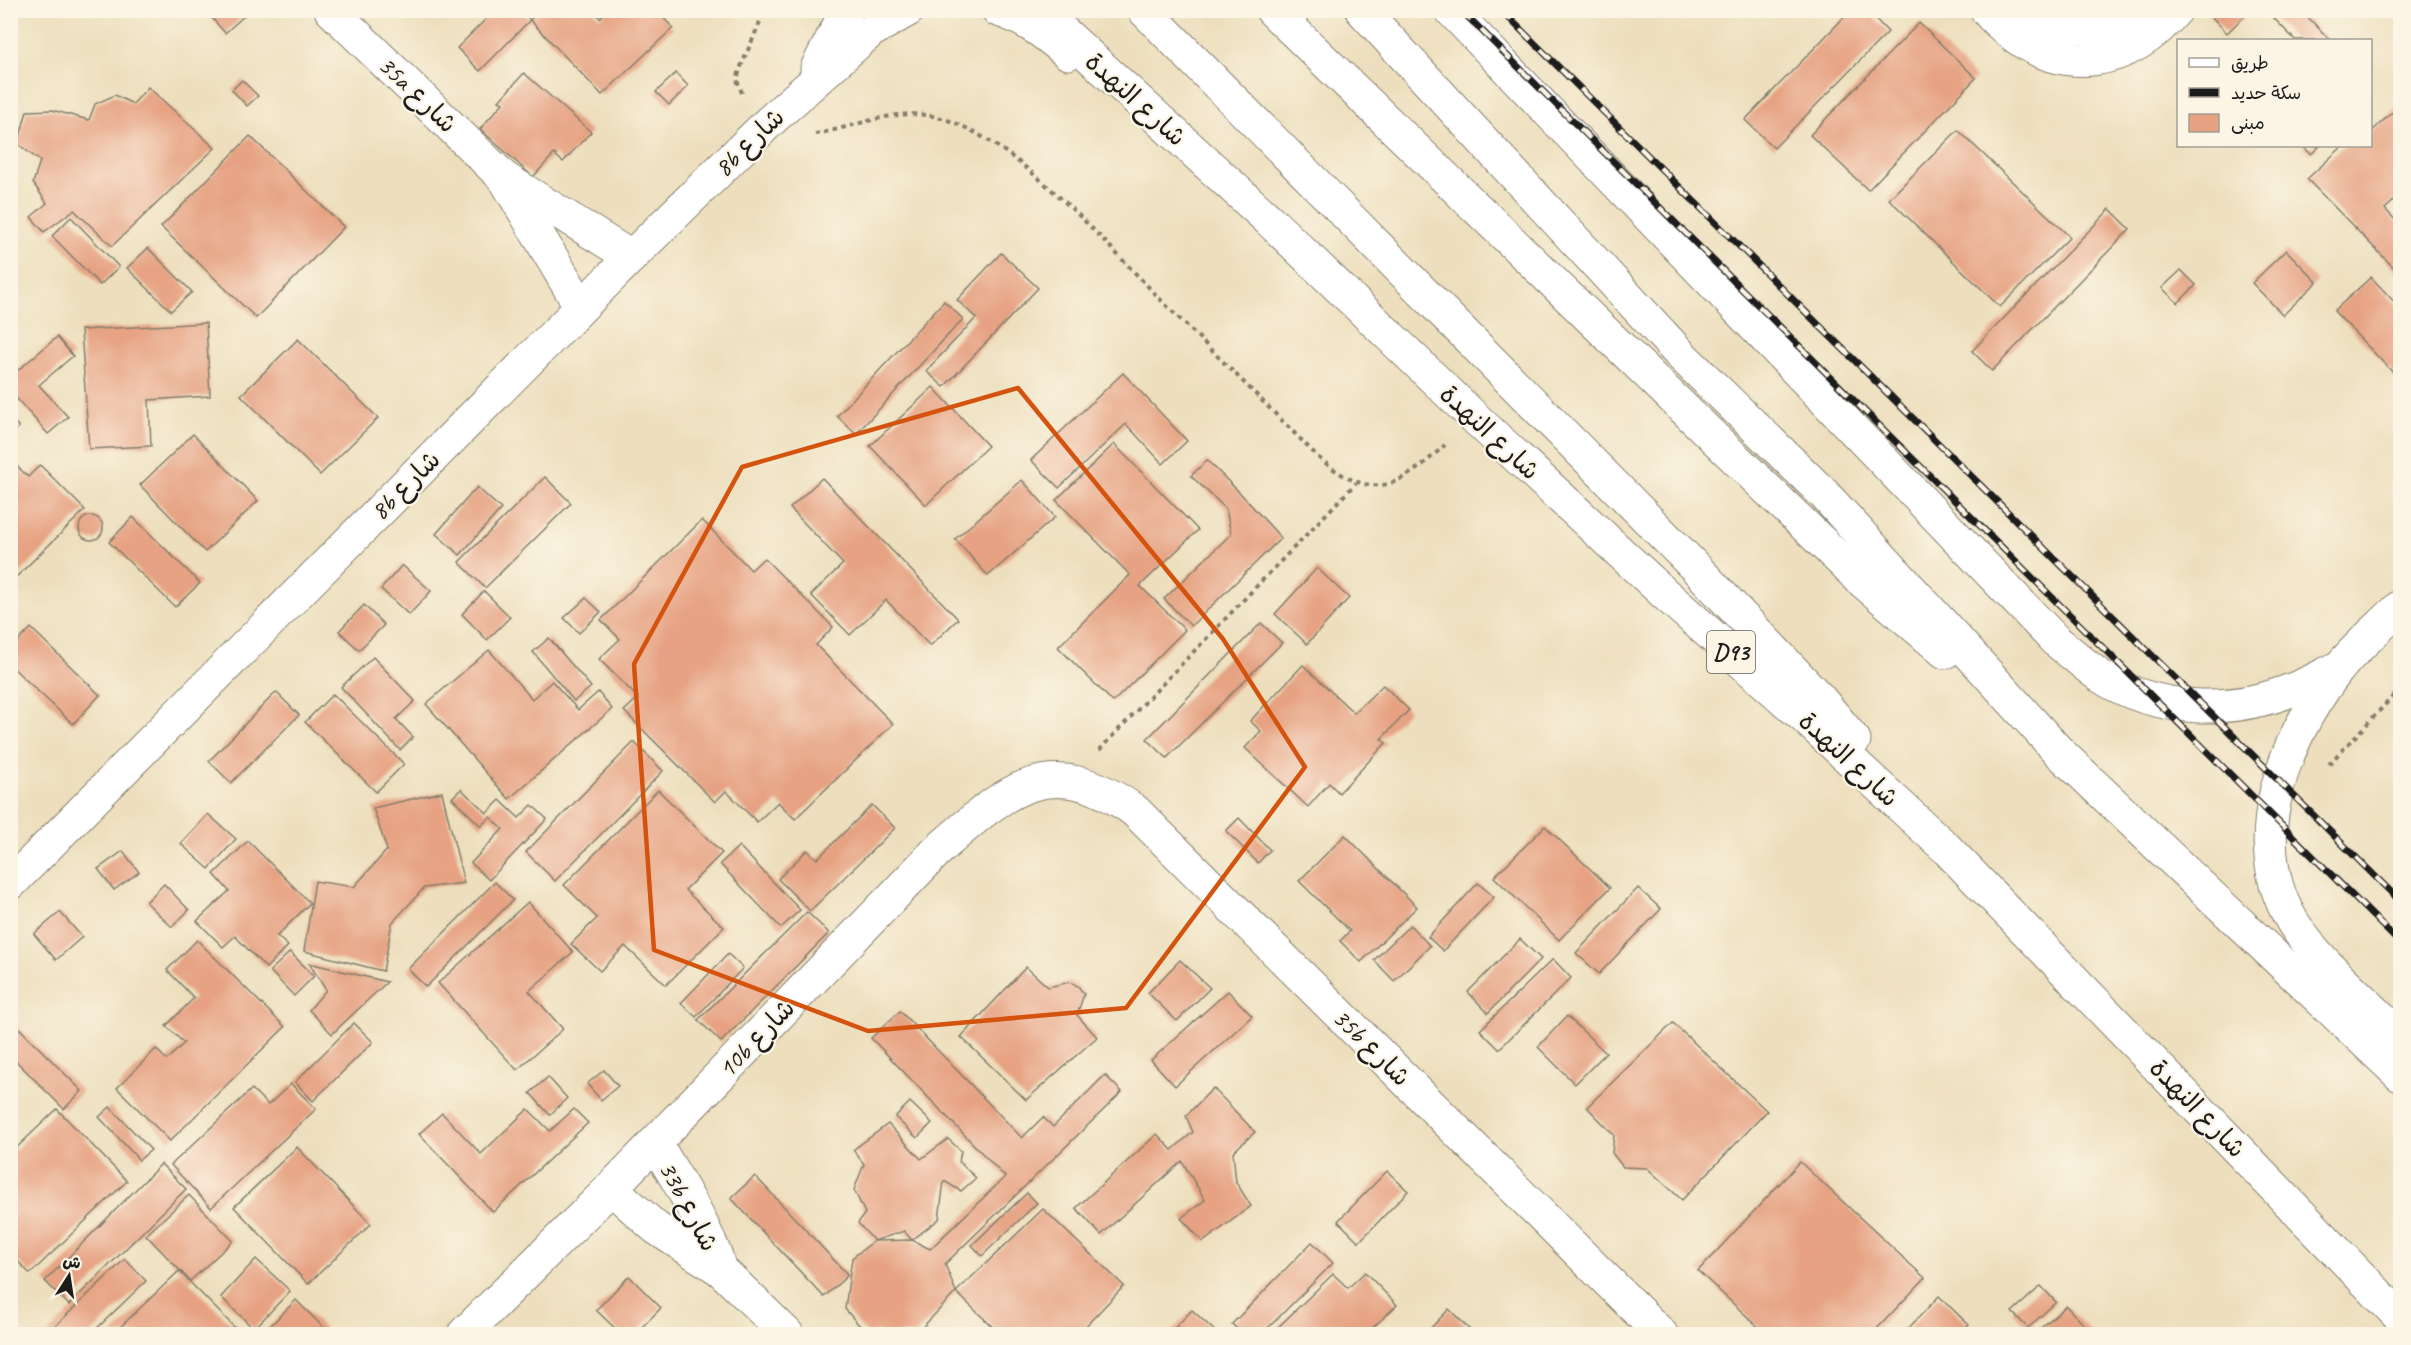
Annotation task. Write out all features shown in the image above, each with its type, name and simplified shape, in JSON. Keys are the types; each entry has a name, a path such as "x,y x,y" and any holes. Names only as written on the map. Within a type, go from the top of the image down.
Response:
{"street":[{"name":"35a شارع","path":"331,10 504,178 631,257"},
{"name":"8b شارع","path":"803,90 829,48 847,10"},
{"name":"8b شارع","path":"10,884 581,307 769,122 871,31 908,10"},
{"path":"998,10 1013,15 1045,34 1269,220"},
{"name":"شارع النهدة","path":"1039,10 1269,220 1475,418 1946,848 2400,1317"},
{"name":"شارع النهدة","path":"1144,10 1702,573 1818,698 1946,848"},
{"path":"1272,10 1860,579 2059,752 2400,1075"},
{"path":"1362,10 1682,356 1824,494 2059,752"},
{"path":"1451,10 2056,641 2100,676 2145,698 2194,707 2248,702 2293,689 2340,667"},
{"path":"1987,10 2028,45 2069,59 2099,59 2123,53 2147,39 2176,10"},
{"path":"2008,10 2026,18 2056,26 2086,27 2117,23 2151,10"},
{"name":"35a شارع","path":"504,178 581,307"},
{"path":"2400,607 2340,667 2315,703 2292,745 2277,789 2268,835 2272,866 2280,896 2301,932 2313,949 2400,1036"},
{"name":"10b شارع","path":"464,1335 655,1143 937,851 994,803 1027,785 1049,780 1069,781"},
{"name":"35b شارع","path":"1069,781 1085,783 1112,794 1135,811 1661,1335"},
{"name":"33b شارع","path":"655,1143 699,1216 710,1238 721,1270"},
{"name":"33b شارع","path":"611,1188 656,1228 721,1270 787,1335"}],"path":[{"path":"765,10 737,80 746,99 769,122 790,132 815,134 896,115 927,115 966,127 1014,158 1068,206 1319,458 1337,473 1356,483 1377,486 1395,483 1415,472 1475,418"},
{"path":"1069,781 1356,483"},
{"path":"2324,769 2400,689"}],"highlighted area":[{"path":"1018,388 1223,639 1305,767 1126,1008 868,1031 654,950 634,664 742,467"}],"building":[{"path":"205,10 239,10 244,16 225,33"},
{"path":"495,10 521,10 530,20 480,71 457,48"},
{"path":"540,10 593,10 600,18 607,10 656,10 673,28 602,95 530,20"},
{"path":"1851,10 1867,10 1888,32 1774,148 1745,120"},
{"path":"2205,10 2251,10 2227,33"},
{"path":"2266,10 2301,10 2329,39 2294,39"},
{"path":"1919,23 1976,78 1868,190 1810,135"},
{"path":"524,73 591,132 563,162 554,154 533,177 480,129 503,103 499,101"},
{"path":"676,73 688,86 669,105 656,92"},
{"path":"242,80 258,96 247,106 232,90"},
{"path":"148,87 215,148 112,246 74,210 44,232 31,217 47,203 33,183 40,161 18,144 27,111 52,110 89,120 95,104 115,95 133,104"},
{"path":"2399,106 2400,195 2385,209 2400,225 2400,274 2307,179 2342,147 2372,147 2372,131"},
{"path":"1958,130 2070,237 2000,307 1889,199"},
{"path":"250,136 344,227 256,318 161,227"},
{"path":"2303,147 2319,147 2311,154"},
{"path":"2110,209 2130,229 1992,371 1972,351"},
{"path":"71,217 119,267 100,285 52,236"},
{"path":"148,248 192,292 171,311 127,268"},
{"path":"2286,250 2317,282 2283,315 2252,283"},
{"path":"1001,253 1038,288 944,387 926,371 976,318 957,300"},
{"path":"2181,270 2196,285 2178,303 2162,288"},
{"path":"2371,277 2400,308 2400,380 2334,311"},
{"path":"944,301 963,319 856,434 837,416"},
{"path":"206,323 210,396 149,400 151,446 89,449 81,330"},
{"path":"57,337 73,356 39,385 68,417 48,434 10,391 10,377"},
{"path":"298,339 378,418 320,475 241,395"},
{"path":"1123,373 1187,441 1163,464 1126,424 1059,488 1031,460"},
{"path":"933,387 988,446 926,505 870,446"},
{"path":"10,418 19,427 10,436"},
{"path":"193,434 258,501 205,552 140,485"},
{"path":"1114,444 1198,530 1140,586 1185,630 1113,702 1058,647 1130,575 1056,500"},
{"path":"10,459 28,477 40,465 85,510 10,583"},
{"path":"1207,460 1281,538 1191,626 1164,599 1231,534 1226,509 1191,476"},
{"path":"545,477 571,503 485,588 459,562"},
{"path":"822,478 958,619 930,646 886,600 850,635 811,595 843,564 790,508"},
{"path":"1022,480 1055,517 988,576 955,539"},
{"path":"477,487 501,509 460,555 436,534"},
{"path":"91,516 100,519 103,528 100,537 91,540 82,537 79,528 82,519"},
{"path":"133,517 200,583 175,607 109,542"},
{"path":"702,520 751,570 764,558 833,627 816,645 893,724 795,819 778,802 757,822 726,791 715,802 624,711 638,698 599,659 620,639 601,620"},
{"path":"402,565 431,591 409,615 381,589"},
{"path":"1317,568 1349,598 1307,644 1275,614"},
{"path":"484,591 510,617 487,640 462,614"},
{"path":"586,598 601,612 579,633 564,618"},
{"path":"364,605 384,625 359,650 339,631"},
{"path":"1261,623 1282,643 1167,758 1147,739"},
{"path":"31,628 100,695 73,724 10,665 10,649"},
{"path":"549,638 591,687 574,701 533,652"},
{"path":"489,650 532,699 552,681 578,710 598,692 612,709 509,799 426,704"},
{"path":"373,657 415,701 396,719 413,737 400,750 341,687"},
{"path":"1303,665 1354,713 1383,685 1409,710 1381,739 1386,743 1339,793 1329,783 1308,807 1245,748 1261,731 1250,721"},
{"path":"276,692 299,715 231,783 209,761"},
{"path":"333,694 404,764 376,792 305,722"},
{"path":"634,742 663,771 555,881 526,852"},
{"path":"461,789 487,813 500,800 519,818 532,805 547,819 489,880 471,863 503,829 490,817 481,826 452,798"},
{"path":"658,790 722,853 685,890 724,927 666,985 625,946 600,971 571,944 597,918 564,885"},
{"path":"442,792 464,883 424,888 392,923 383,971 304,951 315,881 354,887 387,850 373,808"},
{"path":"872,805 895,828 810,911 778,879 807,850 817,859"},
{"path":"208,814 236,839 209,869 181,844"},
{"path":"1239,818 1270,850 1258,863 1226,831"},
{"path":"1545,826 1610,888 1559,940 1494,877"},
{"path":"1345,835 1417,907 1361,962 1340,941 1350,931 1299,881"},
{"path":"248,841 310,903 277,936 288,946 266,968 235,936 223,947 197,921 229,891 214,874"},
{"path":"739,846 800,910 781,928 720,864"},
{"path":"123,851 139,872 114,890 98,869"},
{"path":"495,882 513,900 426,987 408,969"},
{"path":"1478,883 1494,897 1443,951 1428,937"},
{"path":"164,884 189,910 172,927 146,902"},
{"path":"1638,888 1661,909 1599,974 1576,953"},
{"path":"528,902 573,952 529,991 563,1029 517,1070 438,983"},
{"path":"60,912 82,937 56,960 34,934"},
{"path":"807,912 829,933 721,1042 698,1020"},
{"path":"1410,925 1430,946 1394,981 1374,960"},
{"path":"1520,939 1541,959 1488,1013 1468,992"},
{"path":"197,940 285,1027 170,1141 117,1088 156,1049 167,1060 184,1043 166,1026 194,998 167,970"},
{"path":"290,952 314,976 294,996 270,971"},
{"path":"728,954 743,968 696,1017 681,1003"},
{"path":"1553,959 1571,978 1499,1049 1480,1030"},
{"path":"1180,960 1210,988 1177,1021 1148,993"},
{"path":"309,963 387,982 332,1034 309,1010 326,990"},
{"path":"1026,967 1048,987 1070,982 1078,986 1084,994 1077,1015 1097,1037 1026,1100 961,1037"},
{"path":"1228,991 1252,1016 1175,1086 1151,1060"},
{"path":"900,1011 1022,1138 1043,1117 1053,1127 1105,1075 1122,1092 945,1264 956,1292 916,1334 881,1334 879,1332 867,1334 845,1309 852,1258 874,1241 912,1240 930,1249 1005,1177 871,1038"},
{"path":"1567,1016 1606,1053 1575,1084 1538,1047"},
{"path":"12,1021 82,1091 64,1109 10,1055"},
{"path":"354,1023 373,1042 313,1101 295,1082"},
{"path":"1673,1023 1767,1111 1682,1200 1647,1168 1623,1167 1612,1153 1614,1135 1587,1107"},
{"path":"604,1070 618,1086 601,1100 587,1084"},
{"path":"548,1077 567,1098 550,1115 530,1093"},
{"path":"291,1084 316,1109 211,1208 171,1165 252,1089 268,1105"},
{"path":"1213,1088 1255,1132 1233,1152 1236,1182 1251,1206 1203,1242 1181,1218 1205,1200 1182,1161 1101,1235 1076,1208 1157,1134 1172,1150 1193,1132 1186,1116"},
{"path":"910,1102 932,1123 917,1138 895,1117"},
{"path":"110,1107 151,1150 139,1160 99,1117"},
{"path":"57,1109 127,1181 30,1274 10,1253 10,1154"},
{"path":"528,1109 550,1131 574,1109 588,1123 493,1212 419,1134 442,1113 481,1154"},
{"path":"888,1124 921,1159 948,1139 961,1151 959,1162 976,1178 961,1191 944,1181 939,1219 912,1240 904,1231 874,1241 858,1223 865,1213 854,1190 864,1164 853,1150"},
{"path":"297,1147 371,1224 308,1284 234,1207"},
{"path":"1800,1162 1925,1278 1872,1334 1766,1334 1698,1271"},
{"path":"161,1164 186,1189 69,1305 45,1281"},
{"path":"1387,1171 1408,1191 1359,1242 1338,1221"},
{"path":"755,1176 848,1275 824,1297 731,1198"},
{"path":"1027,1193 1037,1203 982,1256 972,1245"},
{"path":"189,1195 233,1241 190,1281 146,1235"},
{"path":"1043,1209 1124,1286 1078,1334 1000,1334 956,1292"},
{"path":"1312,1242 1333,1263 1262,1334 1242,1334 1232,1324"},
{"path":"125,1259 146,1281 91,1334 47,1334"},
{"path":"256,1259 290,1291 254,1329 221,1297"},
{"path":"179,1271 241,1334 113,1334"},
{"path":"1365,1272 1397,1305 1366,1334 1271,1334 1333,1274 1348,1288"},
{"path":"629,1276 661,1308 635,1334 621,1334 596,1310"},
{"path":"2041,1286 2056,1302 2028,1328 2012,1312"},
{"path":"1939,1296 1969,1325 1960,1334 1903,1334"},
{"path":"296,1300 330,1334 262,1334"},
{"path":"2066,1306 2093,1334 2034,1334"},
{"path":"1449,1309 1472,1332 1469,1334 1429,1334 1427,1332"},
{"path":"1192,1310 1218,1334 1169,1334"}],"railway":[{"path":"1461,10 2400,943"},
{"path":"1501,10 2400,901"}]}
